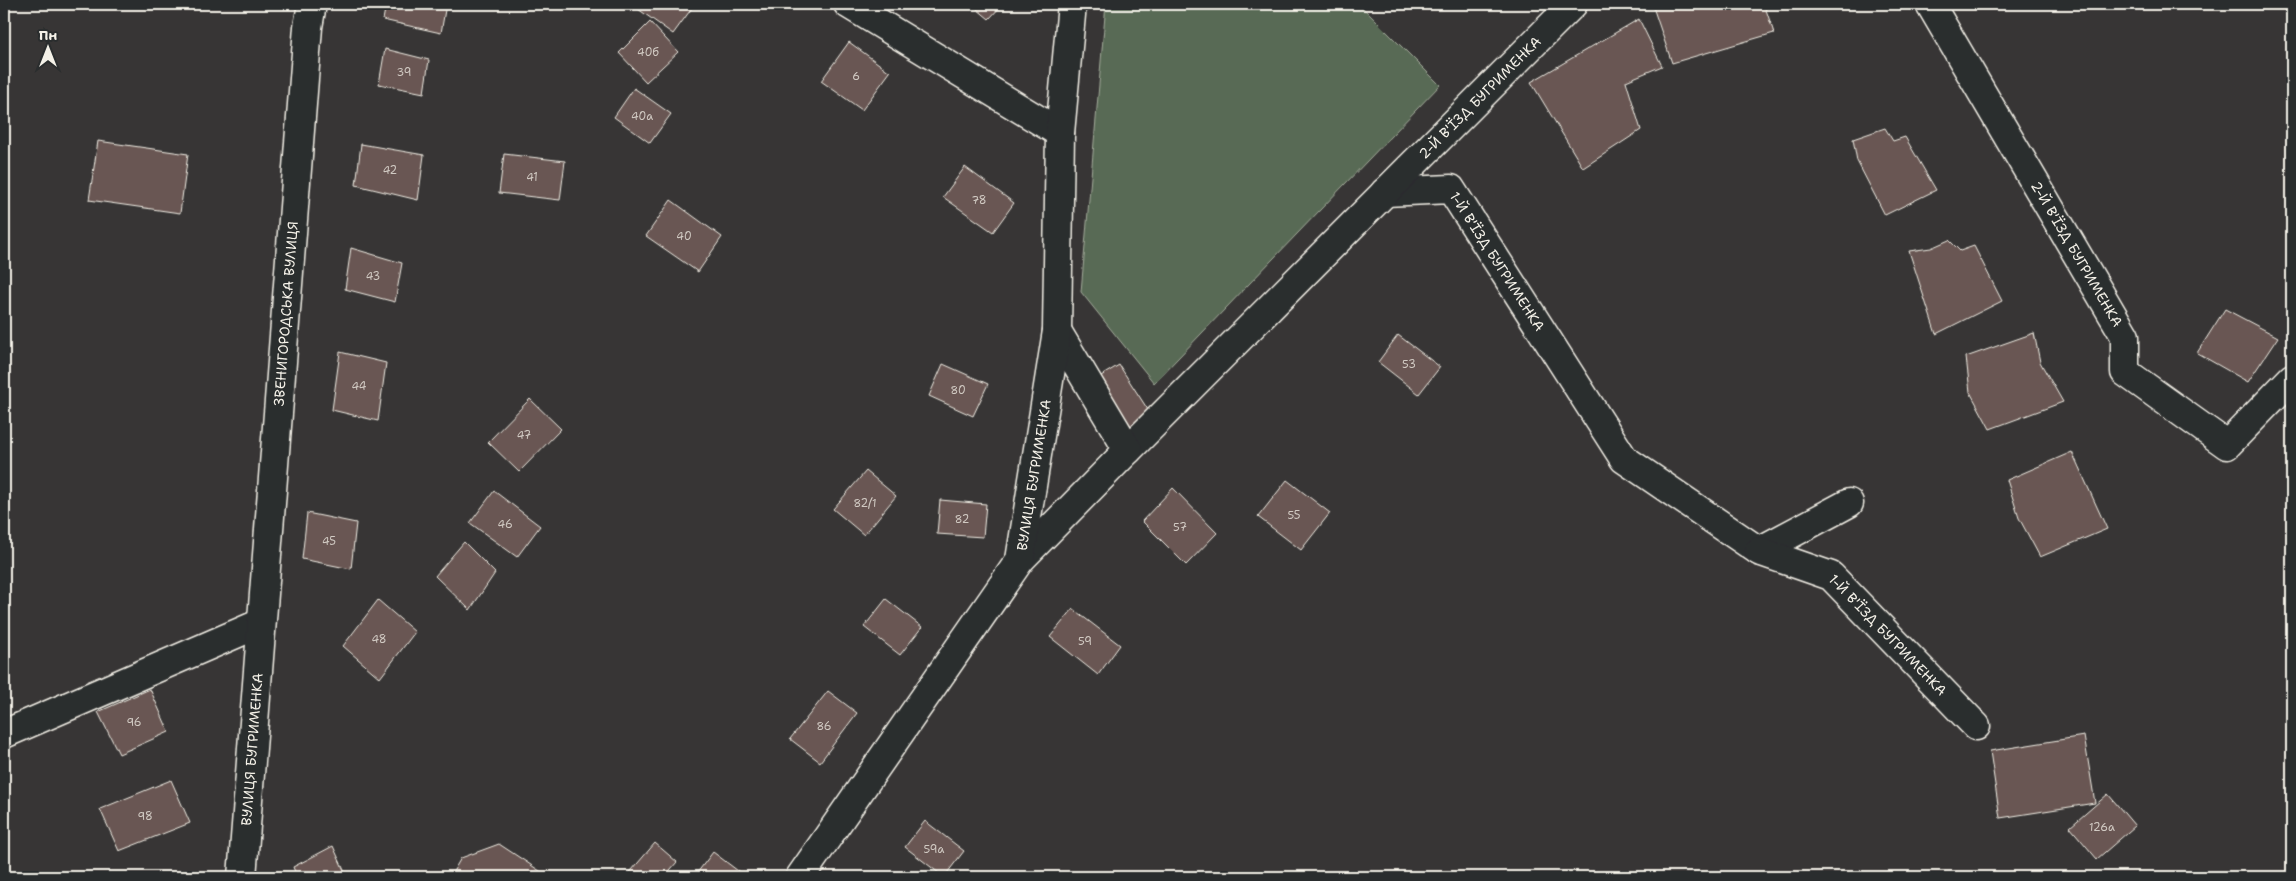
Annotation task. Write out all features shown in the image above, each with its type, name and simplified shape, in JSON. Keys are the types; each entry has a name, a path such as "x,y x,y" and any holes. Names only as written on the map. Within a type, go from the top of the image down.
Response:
{"street":[{"name":"ЗВЕНИГОРОДСЬКА ВУЛИЦЯ","path":"261,623 306,47 312,4"},
{"path":"848,4 1060,133"},
{"name":"ВУЛИЦЯ БУГРИМЕНКА","path":"800,877 1020,560 1057,331 1060,133 1072,4"},
{"name":"2-Й В'ЇЗД БУГРИМЕНКА","path":"1385,192 1573,4"},
{"name":"2-Й В'ЇЗД БУГРИМЕНКА","path":"1930,4 2125,336 2125,372 2227,445 2292,378"},
{"name":"1-Й В'ЇЗД БУГРИМЕНКА","path":"1385,192 1451,189 1624,460 1759,551 1831,576 1976,726"},
{"path":"1020,560 1385,192"},
{"path":"1057,331 1128,450"},
{"path":"1759,551 1849,502"},
{"path":"4,734 261,623"},
{"name":"ВУЛИЦЯ БУГРИМЕНКА","path":"242,877 261,623"}],"green space":[{"path":"1106,4 1359,4 1440,85 1154,383 1081,292"}],"building":[{"path":"386,4 446,4 441,33 383,20"},
{"path":"631,4 695,4 673,34"},
{"path":"971,4 1003,4 989,19"},
{"path":"1652,4 1764,4 1774,33 1672,63"},
{"path":"1639,19 1662,66 1626,81 1641,130 1583,168 1531,82"},
{"path":"650,22 678,52 646,82 619,53"},
{"path":"849,42 890,72 862,110 821,81"},
{"path":"385,49 429,60 424,93 379,84"},
{"path":"634,88 671,114 650,143 614,117"},
{"path":"1885,128 1893,141 1905,137 1936,190 1885,215 1857,161 1853,139"},
{"path":"98,141 188,154 180,213 89,200"},
{"path":"361,144 424,155 418,200 356,185"},
{"path":"504,154 565,161 560,200 499,193"},
{"path":"965,167 1014,203 993,232 943,197"},
{"path":"671,200 722,237 698,272 646,236"},
{"path":"1949,240 1960,251 1974,246 2002,301 1936,334 1909,251 1931,248"},
{"path":"351,248 402,263 395,302 345,289"},
{"path":"2225,309 2278,337 2248,382 2197,353"},
{"path":"2034,333 2040,362 2063,402 1990,429 1970,392 1966,357"},
{"path":"1398,335 1440,367 1419,394 1378,362"},
{"path":"340,352 386,363 378,421 332,410"},
{"path":"943,364 988,384 973,416 929,396"},
{"path":"1119,365 1152,416 1128,431 1096,379"},
{"path":"530,399 561,429 519,472 488,442"},
{"path":"2072,452 2107,529 2040,557 2019,518 2007,480"},
{"path":"866,471 896,496 864,535 833,509"},
{"path":"1287,480 1330,513 1301,550 1258,517"},
{"path":"1173,488 1217,533 1186,565 1142,521"},
{"path":"494,491 540,526 517,557 470,523"},
{"path":"940,500 986,504 983,537 937,534"},
{"path":"307,513 356,523 351,569 302,559"},
{"path":"464,542 495,573 470,610 435,576"},
{"path":"886,599 922,627 900,655 864,627"},
{"path":"378,600 415,632 380,678 343,646"},
{"path":"1073,609 1120,645 1098,675 1050,637"},
{"path":"150,689 169,732 119,754 98,712"},
{"path":"828,691 857,713 820,762 790,739"},
{"path":"2084,736 2095,803 2000,818 1990,751"},
{"path":"171,780 190,823 119,851 100,809"},
{"path":"2108,794 2135,826 2097,859 2070,827"},
{"path":"925,821 964,851 944,877 905,847"},
{"path":"655,843 677,862 664,877 626,877"},
{"path":"499,844 549,877 450,877 461,858"},
{"path":"333,846 347,877 297,877 293,867"},
{"path":"713,852 746,877 694,877"}]}
